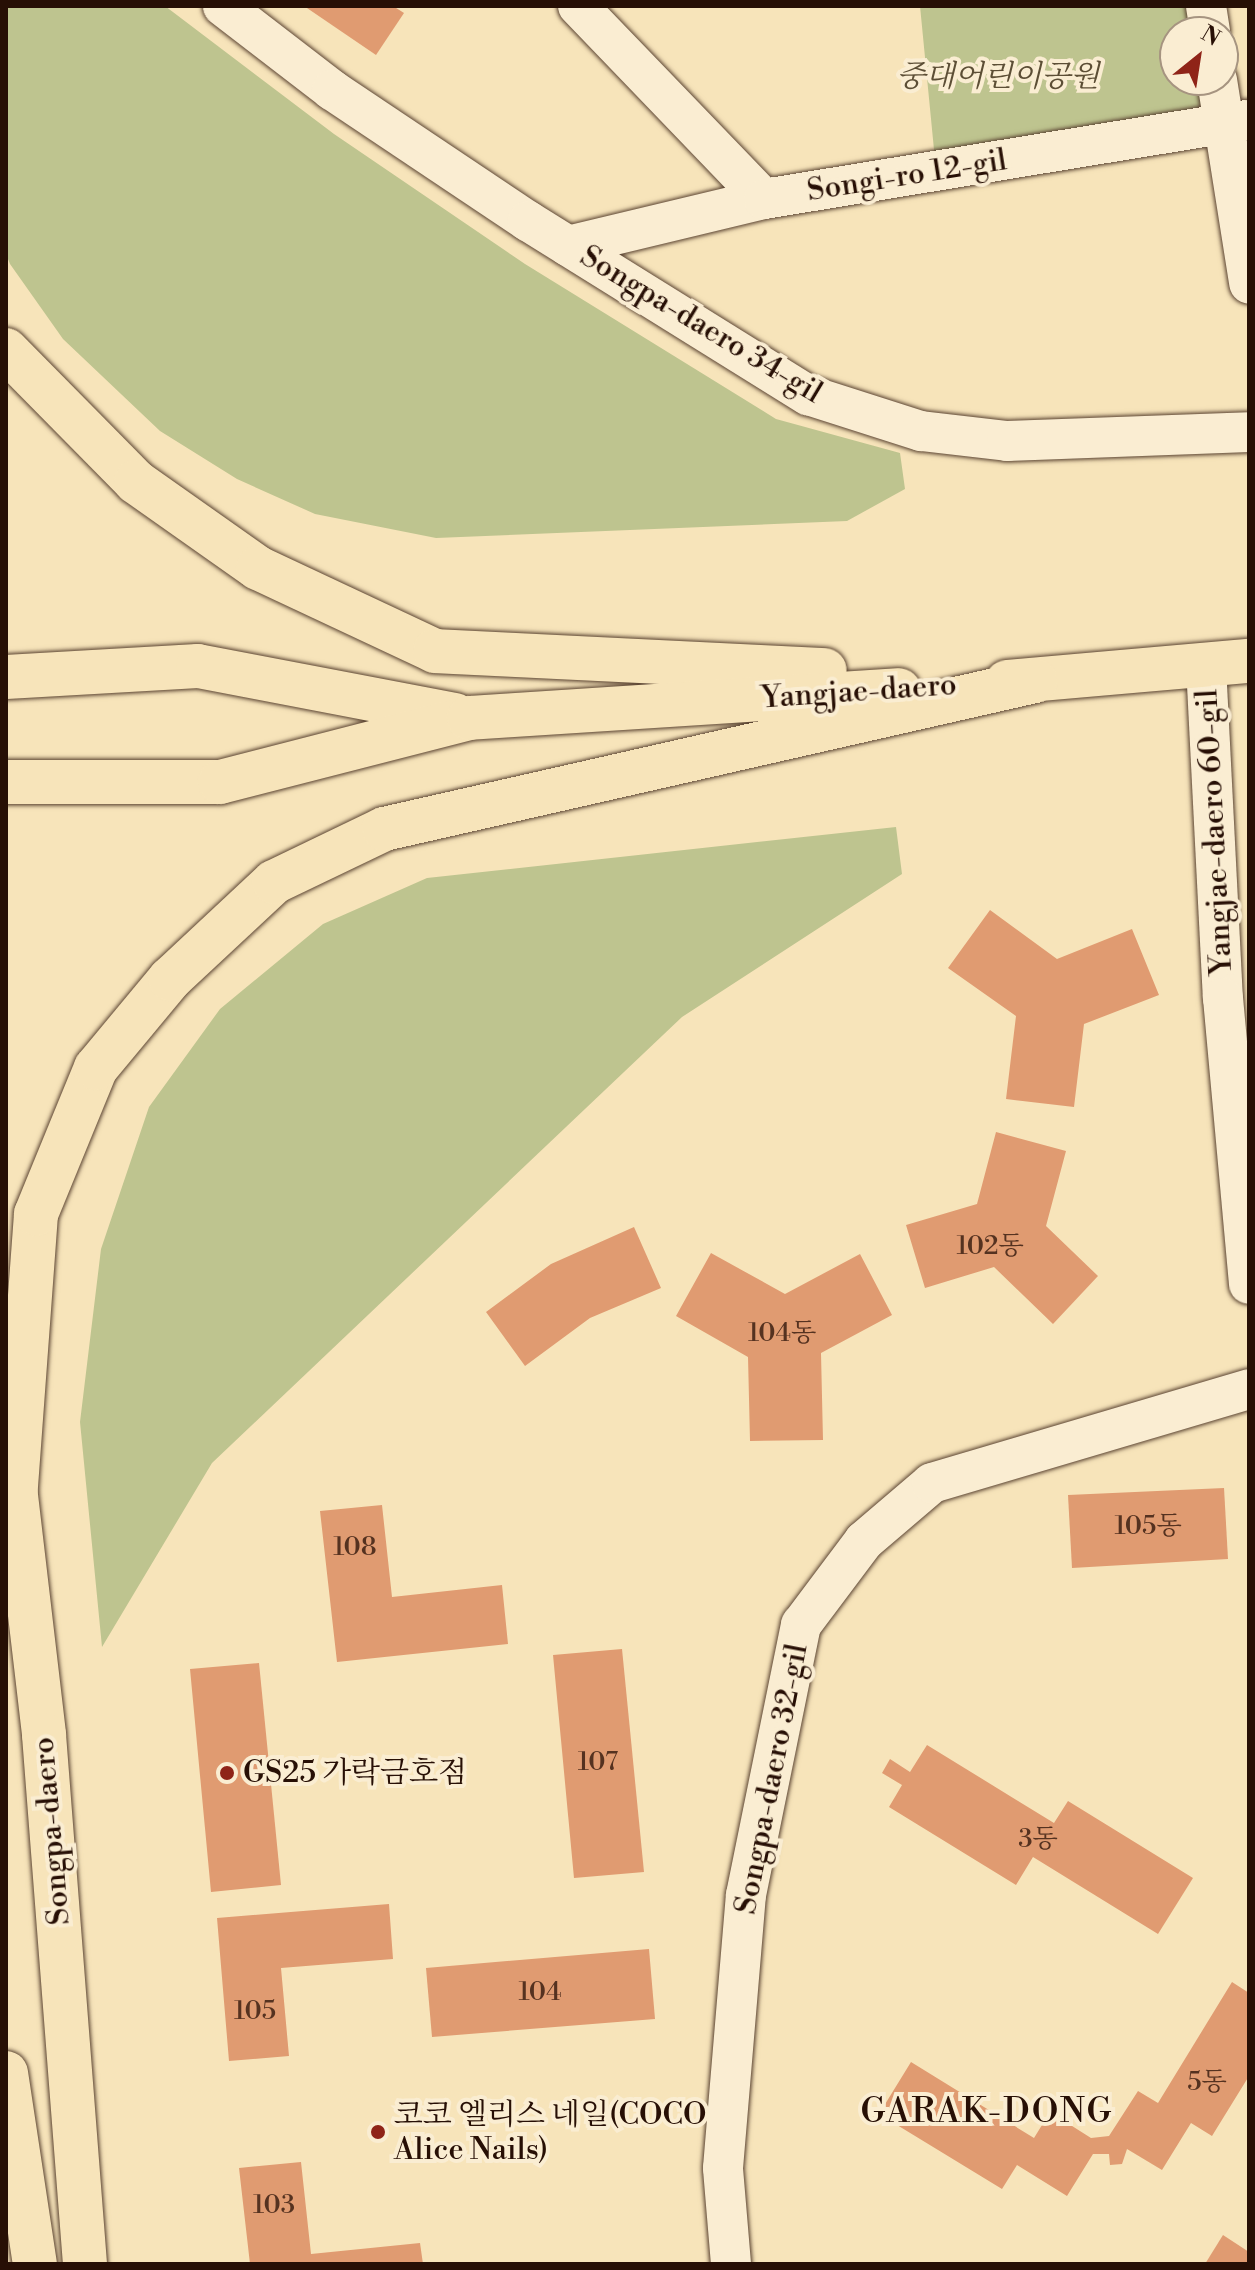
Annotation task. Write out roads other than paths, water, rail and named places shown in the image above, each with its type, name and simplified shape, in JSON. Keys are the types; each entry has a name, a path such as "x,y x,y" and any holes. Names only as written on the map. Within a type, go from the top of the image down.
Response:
{"main road":[{"path":"6,350 148,491 258,568 435,651 1035,681"},
{"name":"Yangjae-daero","path":"6,782 220,782 469,718 1035,681 1249,661"},
{"name":"Yangjae-daero","path":"6,677 198,666 469,718"},
{"path":"15,1500 36,1214 96,1068 170,979 274,882 384,829 1035,681"},
{"name":"Songpa-daero","path":"6,1400 44,1735 85,2264"},
{"path":"6,2073 35,2264"}],"street":[{"name":"Songpa-daero 34-gil","path":"223,6 332,90 568,246 808,395 921,431 1007,441 1249,432"},
{"path":"578,6 764,199"},
{"path":"1224,96 1236,122 1249,283"},
{"name":"Songi-ro 12-gil","path":"568,246 764,199 1236,122"},
{"name":"Yangjae-daero 60-gil","path":"1206,665 1236,997 1249,1284"},
{"name":"Songpa-daero 32-gil","path":"731,2264 723,2168 746,1895 801,1625 864,1541 932,1483 1249,1389"}],"place":[{"name":"GS25 가락금호점","path":"227,1773"},
{"name":"코코 엘리스 네일(COCO Alice Nails)","path":"378,2132"}],"district":[{"name":"GARAK-DONG","path":"987,2113"}],"park label":[{"name":"중대어린이공원","path":"998,77"}]}
